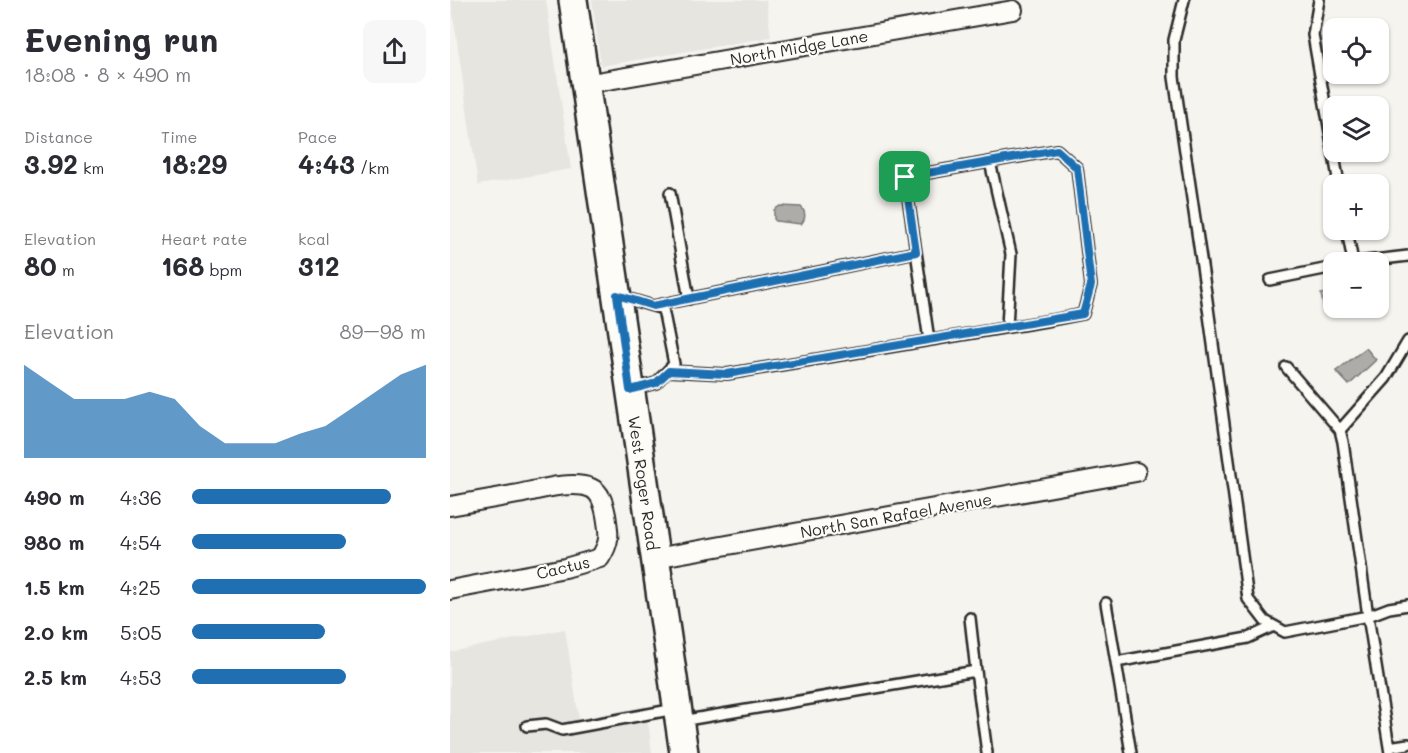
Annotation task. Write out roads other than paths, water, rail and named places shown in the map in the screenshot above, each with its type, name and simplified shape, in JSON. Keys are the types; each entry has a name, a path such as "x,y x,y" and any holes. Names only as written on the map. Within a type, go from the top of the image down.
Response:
{"street":[{"name":"West Roger Road","path":"573,0 684,753"},
{"name":"North Midge Lane","path":"585,84 1013,10"},
{"name":"North San Rafael Avenue","path":"655,558 1136,472"},
{"name":"Cactus","path":"450,506 571,485 585,486 594,489 604,502 609,532 607,547 600,558 565,568 450,590"}],"lane":[{"path":"1184,0 1174,40 1174,77 1248,599 1265,621 1285,632 1368,616 1389,608 1408,605"},
{"path":"1319,0 1313,35 1337,174"},
{"path":"669,371 727,374 1007,327 1083,314 1091,285 1077,168 1057,150 905,177 929,340"},
{"path":"990,162 1011,254 1007,327"},
{"path":"670,193 689,298"},
{"path":"653,306 916,252"},
{"path":"1389,258 1408,256"},
{"path":"1270,280 1323,269"},
{"path":"617,295 663,309 674,364 656,383 630,390"},
{"path":"1340,430 1386,378 1408,342"},
{"path":"1286,367 1340,430 1390,750 1408,744"},
{"path":"1106,603 1131,753"},
{"path":"970,618 987,753"},
{"path":"1116,662 1248,638 1274,626"},
{"path":"527,726 546,724 562,730 976,671"}]}
